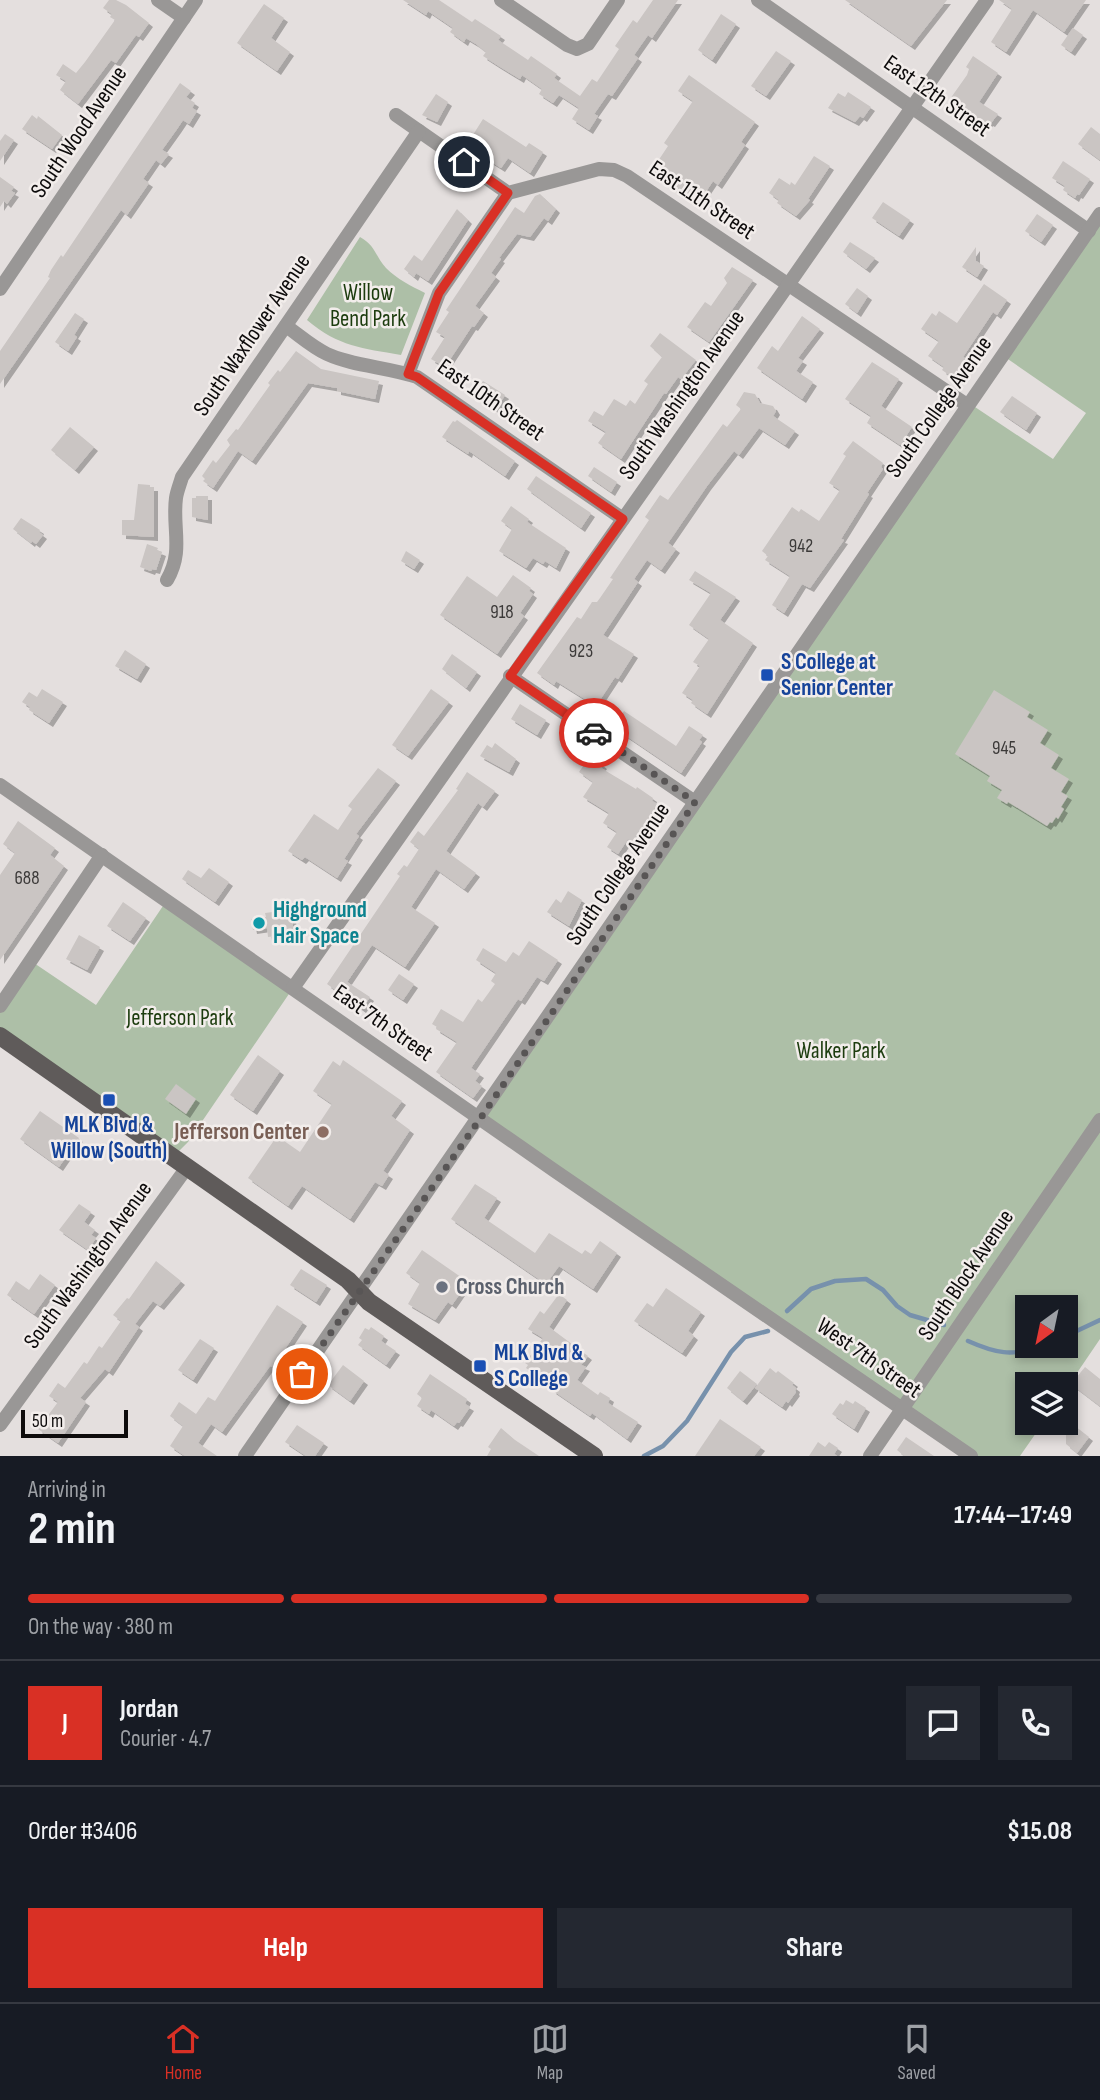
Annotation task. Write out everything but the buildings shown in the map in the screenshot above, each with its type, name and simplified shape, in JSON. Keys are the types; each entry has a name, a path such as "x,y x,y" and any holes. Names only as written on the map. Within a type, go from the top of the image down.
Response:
{"main road":[{"path":"0,1036 348,1279 369,1302 594,1456"}],"street":[{"path":"158,0 184,18"},
{"name":"South Wood Avenue","path":"0,289 197,0"},
{"path":"501,0 577,49 588,44 618,0"},
{"name":"East 12th Street","path":"758,0 1089,231"},
{"name":"South Washington Avenue","path":"293,988 510,676 789,285 986,0"},
{"path":"396,115 508,193 439,293 408,374"},
{"name":"South Waxflower Avenue","path":"167,580 175,567 176,498 182,477 419,131"},
{"name":"East 11th Street","path":"508,193 599,169 614,170 627,176 967,405"},
{"name":"South College Avenue","path":"246,1456 1100,214"},
{"name":"East 10th Street","path":"286,326 325,353 417,377 623,519"},
{"path":"510,676 695,802"},
{"name":"East 7th Street","path":"0,785 741,1297"},
{"path":"0,1006 102,855"},
{"name":"South Block Avenue","path":"870,1456 1100,1120"},
{"name":"South Washington Avenue","path":"0,1425 188,1166"},
{"name":"West 7th Street","path":"741,1297 971,1456"}],"green space":[{"name":"Walker Park","path":"1100,214 1100,1339 1078,1372 1015,1372 1015,1435 1035,1435 1020,1456 971,1456 480,1119 969,403 1053,459 1086,413 1002,355"},
{"name":"Willow Bend Park","path":"360,237 369,244 390,272 425,293 401,355 341,341 307,320"},
{"name":"Jefferson Park","path":"167,900 293,988 188,1142 174,1156 0,1036 0,1006 31,961 96,1005"}],"waterway":[{"path":"787,1311 811,1289 835,1281 866,1279 883,1290 897,1306 910,1315 944,1325"},
{"path":"1078,1330 1100,1320"},
{"path":"644,1456 663,1446 687,1421 731,1352 745,1337 768,1331"},
{"path":"968,1341 1004,1352 1015,1352"}],"way so far":[{"path":"302,1374 480,1119 695,802 594,733"}],"place":[{"name":"S College at Senior Center","path":"767,675"},
{"name":"Highground Hair Space","path":"259,923"},
{"name":"MLK Blvd & Willow (South)","path":"109,1100"},
{"name":"Jefferson Center","path":"323,1132"},
{"name":"Cross Church","path":"442,1287"},
{"name":"MLK Blvd & S College","path":"480,1366"}],"route":[{"path":"464,162 508,193 439,293 408,374 417,377 623,519 510,676 594,733"}]}
